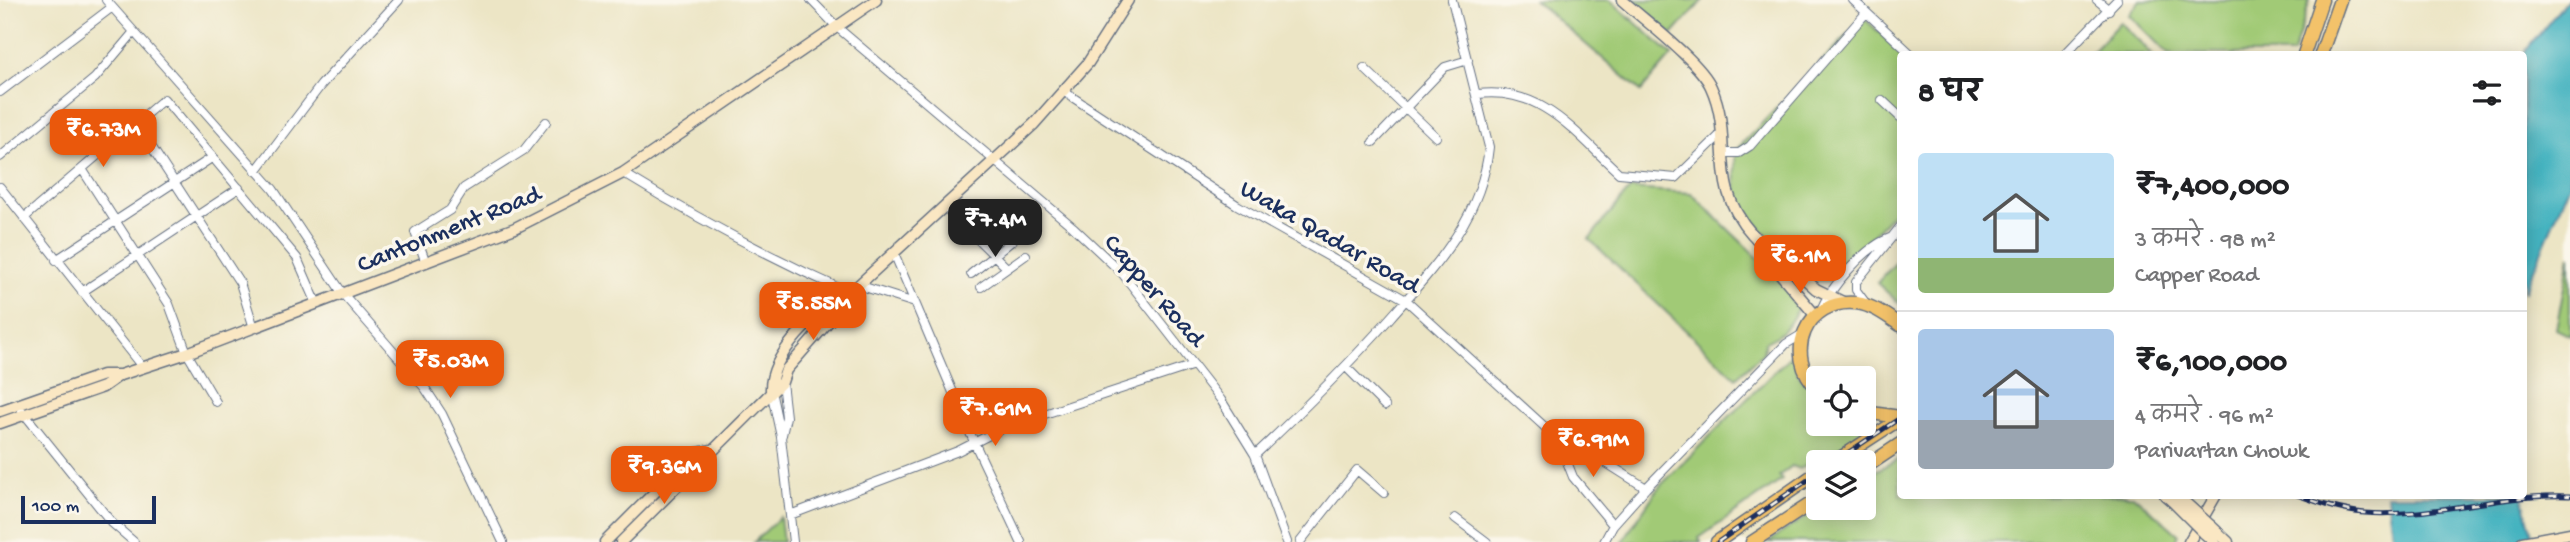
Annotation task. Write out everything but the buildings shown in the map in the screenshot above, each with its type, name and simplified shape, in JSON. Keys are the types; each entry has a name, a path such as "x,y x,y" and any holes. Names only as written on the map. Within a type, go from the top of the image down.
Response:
{"main road":[{"path":"2305,51 2322,0"},
{"path":"2322,51 2340,0"},
{"path":"1806,371 1800,357 1801,335 1818,314 1845,303 1867,305 1897,323"},
{"path":"1876,414 1897,418"},
{"path":"1876,434 1897,420"},
{"path":"1851,450 1872,436"},
{"path":"1876,460 1897,446"},
{"path":"1717,542 1806,480"},
{"path":"1752,542 1806,507"}],"street":[{"path":"256,171 321,85 399,0"},
{"name":"Capper Road","path":"811,0 838,28 1122,273 1194,365 1255,455 1287,542"},
{"name":"Cantonment Road","path":"21,409 98,377 120,375 187,353 515,229 623,173 876,0"},
{"path":"781,437 786,416 782,382 786,370 854,289 995,163 1063,91 1088,63 1128,0"},
{"path":"1255,455 1346,367 1406,300 1454,242 1479,192 1489,147 1478,94 1452,0"},
{"path":"1622,0 1696,67 1710,84 1721,134 1727,196 1741,221 1766,249 1767,258 1818,314 1827,296 1876,243 1890,238"},
{"path":"1853,0 1907,51"},
{"path":"2098,0 2109,10"},
{"path":"2068,51 2117,0"},
{"path":"0,92 108,4 273,189 344,294 398,354 442,414 503,542"},
{"path":"1722,153 1739,153 1750,146 1866,13"},
{"path":"1,153 95,78 133,33"},
{"path":"1373,142 1445,67 1468,60"},
{"path":"1364,68 1436,137"},
{"name":"Waka Qadar Road","path":"1063,91 1237,205 1406,300 1558,439 1589,452 1646,488"},
{"path":"1478,94 1501,91 1522,96 1547,107 1619,173 1632,176 1676,178 1721,134"},
{"path":"24,218 164,99 297,258 317,304"},
{"path":"1882,100 1897,114"},
{"path":"426,263 415,232 450,210 464,188 493,173 524,150 546,122"},
{"path":"136,123 240,283 254,328"},
{"path":"57,260 213,157"},
{"path":"82,169 169,304 187,353 216,402"},
{"path":"623,173 706,222 795,269 854,289 915,303"},
{"path":"0,187 143,368"},
{"path":"82,292 239,188"},
{"path":"945,207 1007,268"},
{"path":"1867,305 1856,290 1856,282 1897,230"},
{"path":"971,274 1013,240"},
{"path":"1766,249 1773,250 1827,296 1845,303"},
{"path":"894,253 974,442 1021,542"},
{"path":"981,287 1026,254"},
{"path":"793,542 781,437 771,391 774,366 804,328 830,302 854,289"},
{"path":"1604,542 1613,526 1646,488 1786,344 1801,335"},
{"path":"790,515 974,442 1004,427 1194,365"},
{"path":"1346,367 1385,406"},
{"path":"621,542 782,382"},
{"path":"0,411 21,409"},
{"path":"0,423 21,409"},
{"path":"21,409 112,523 134,542"},
{"name":"Waka Qadar Road","path":"1558,439 1573,477 1613,526"},
{"path":"605,542 693,454 711,450"},
{"path":"1300,542 1357,470 1384,493"},
{"path":"2175,499 2207,529 2228,542"},
{"path":"2189,542 2214,499"},
{"path":"1455,518 1487,542"},
{"path":"2207,529 2214,542"},
{"path":"2522,542 2570,533"}],"green space":[{"path":"1534,0 1610,0 1672,55 1641,91"},
{"path":"1634,0 1703,0 1672,35"},
{"path":"2140,0 2310,0 2294,51 2165,51 2129,15"},
{"path":"1864,18 1899,51 1897,209 1829,281 1813,281 1753,221 1736,196 1735,151"},
{"path":"2120,22 2149,51 2093,51"},
{"path":"1630,189 1691,193 1799,298 1796,312 1788,324 1778,335 1765,342 1763,353 1736,378 1589,239"},
{"path":"2570,256 2570,336 2556,329"},
{"path":"1897,261 1897,301 1877,283"},
{"path":"1792,354 1799,375 1806,382 1806,436 1859,436 1834,450 1806,450 1806,466 1800,469 1792,466 1779,476 1782,480 1699,538 1701,542 1622,542 1659,487"},
{"path":"1897,460 1897,499 2138,499 2178,534 2175,542 1768,542 1806,517 1806,520 1876,520 1876,471"},
{"path":"780,517 783,542 754,542"}],"water":[{"path":"2567,0 2570,0 2570,183 2527,286 2527,51"},
{"path":"2388,499 2523,499 2534,542 2393,542"}],"railway":[{"path":"1852,450 1897,420"},
{"path":"1718,542 1806,481"},
{"path":"2527,497 2570,496"},
{"path":"2308,499 2347,510 2391,514 2512,499"}]}
